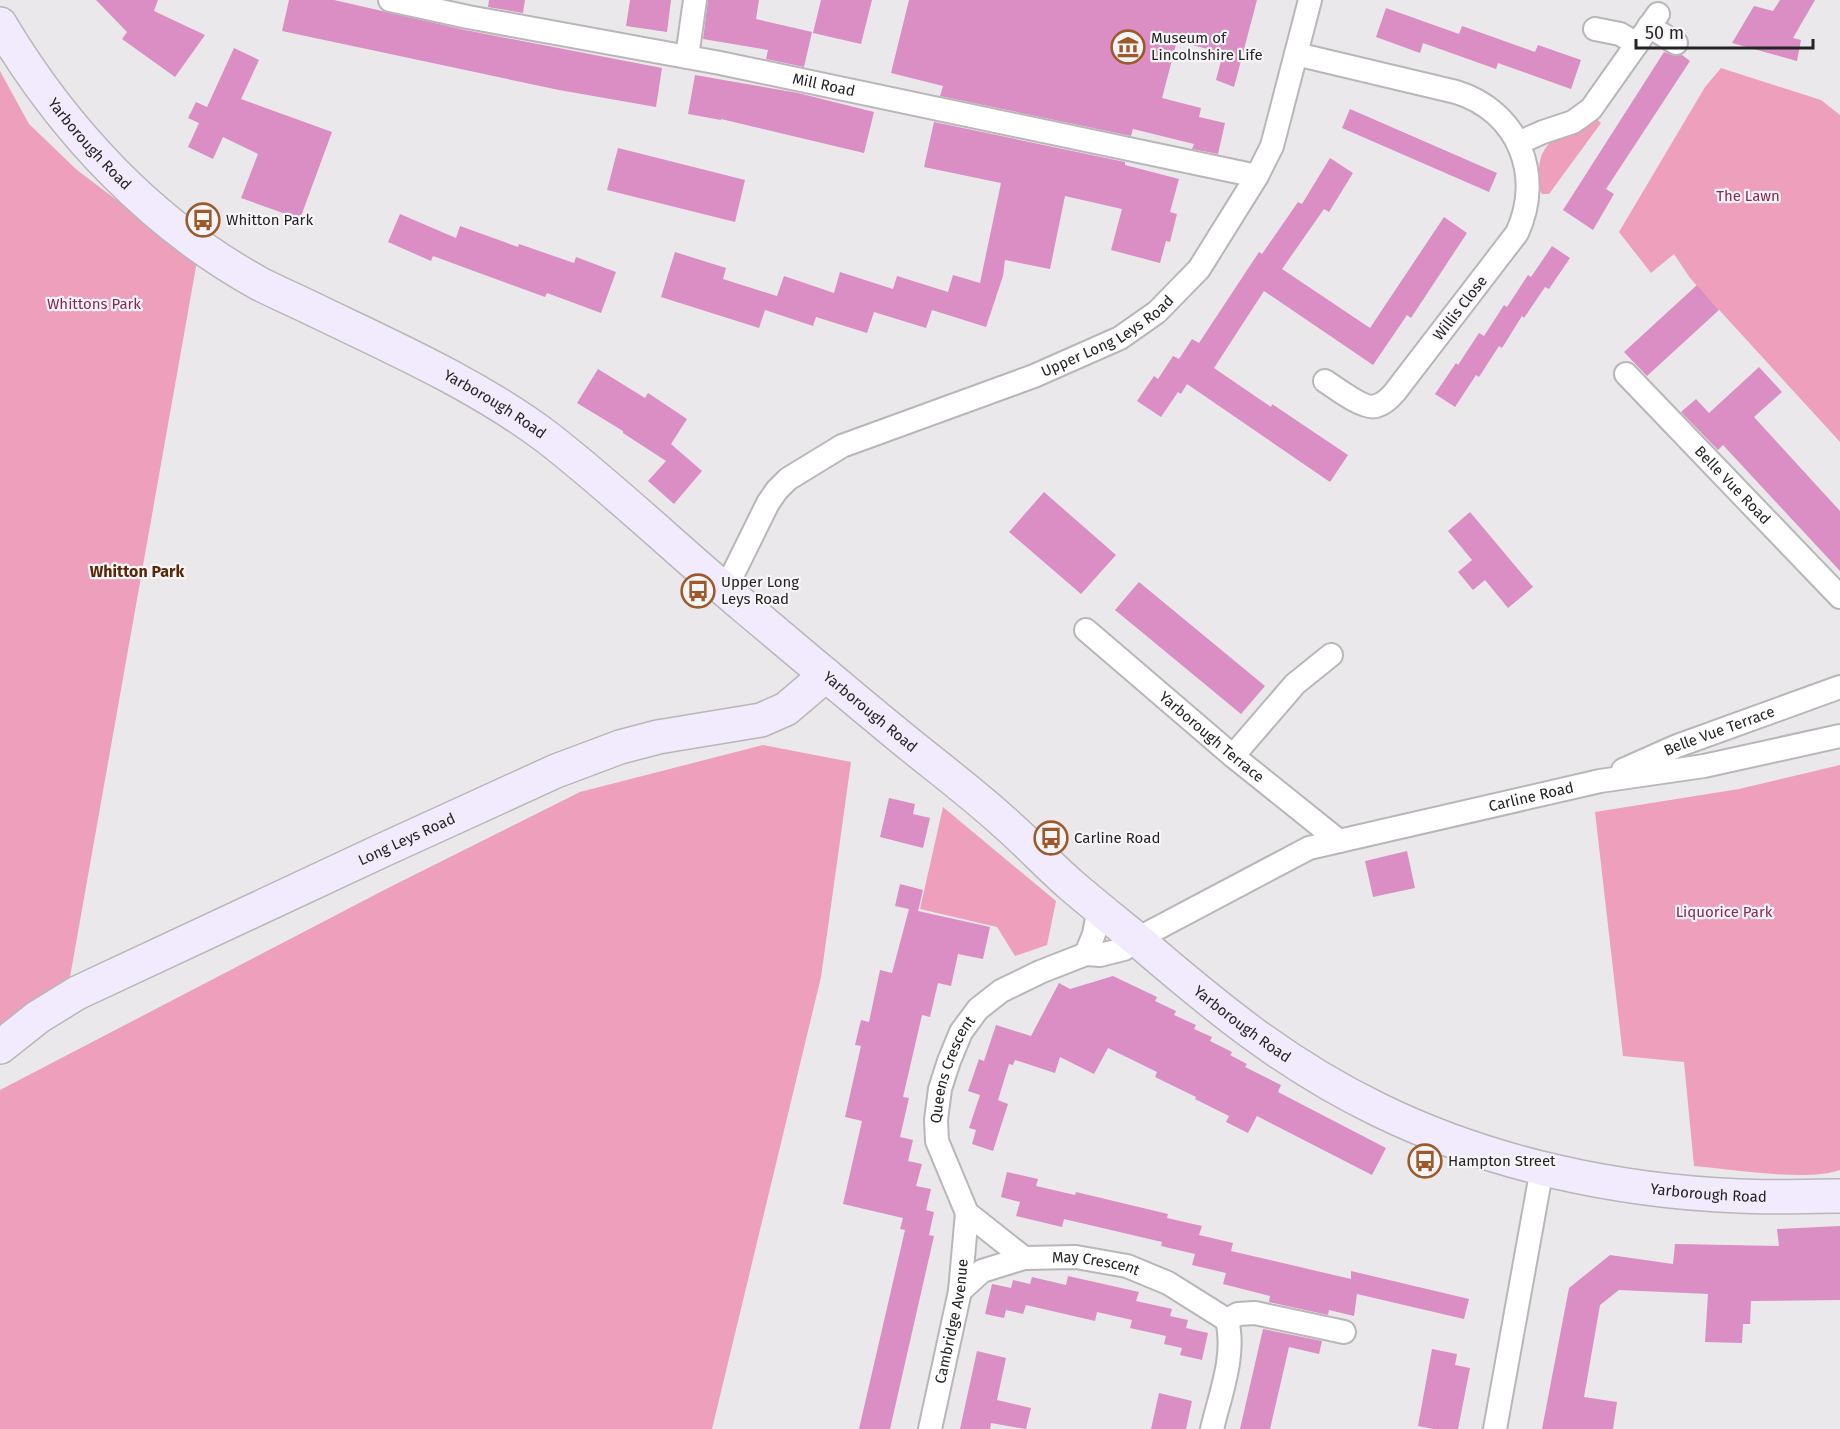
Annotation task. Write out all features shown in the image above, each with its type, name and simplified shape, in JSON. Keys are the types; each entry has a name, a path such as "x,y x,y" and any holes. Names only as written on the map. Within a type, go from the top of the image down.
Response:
{"main road":[{"name":"Yarborough Road","path":"0,24 26,68 91,150 172,224 219,259 262,285 462,383 543,434 615,492 725,591 1003,820 1068,882 1231,1018 1274,1050 1331,1086 1426,1132 1480,1151 1542,1168 1622,1184 1698,1193 1743,1196 1840,1196"},
{"name":"Long Leys Road","path":"0,1047 38,1017 77,993 556,771 620,747 658,736 761,720 786,709 826,675"}],"street":[{"name":"Mill Road","path":"390,0 469,8 687,57 1257,176"},
{"path":"687,57 695,0"},
{"name":"Upper Long Leys Road","path":"725,591 768,503 788,479 842,446 1034,376 1120,338 1157,312 1194,276 1257,176 1275,137 1310,0"},
{"path":"1595,29 1620,34 1648,28 1676,43"},
{"path":"1518,143 1573,122 1591,109 1648,28"},
{"name":"Willis Close","path":"1296,54 1465,95 1495,113 1518,143 1526,162 1527,207 1517,233 1395,392 1384,403 1374,408 1363,404 1325,381"},
{"name":"Belle Vue Road","path":"1626,374 1840,597"},
{"name":"Yarborough Terrace","path":"1086,630 1233,756 1339,841"},
{"path":"1233,756 1295,684 1331,655"},
{"name":"Belle Vue Terrace","path":"1600,781 1677,746 1840,687"},
{"name":"Carline Road","path":"1137,939 1309,848 1600,781 1704,766 1840,736"},
{"path":"1086,954 1094,934 1099,908"},
{"name":"Queens Crescent","path":"1024,1258 967,1213 938,1141 936,1120 940,1089 961,1032 978,1009 1001,991 1040,972 1086,954 1100,955 1124,949 1137,939"},
{"path":"1495,1429 1542,1168"},
{"name":"Cambridge Avenue","path":"930,1429 960,1291 967,1213"},
{"name":"May Crescent","path":"960,1291 982,1271 1024,1258 1076,1257 1127,1266 1168,1283 1227,1320"},
{"path":"1212,1429 1230,1353 1231,1335 1227,1320 1246,1312 1255,1312 1344,1332"}],"green space":[{"name":"The Lawn","path":"1721,68 1821,100 1840,115 1840,442 1690,278 1674,254 1651,273 1619,232 1705,87"},
{"name":"Whittons Park","path":"0,71 29,124 77,170 197,261 67,994 0,1030"},
{"path":"1593,116 1601,123 1549,194 1542,194 1538,180 1540,160 1544,150 1557,136"},
{"path":"763,745 851,762 821,977 712,1429 0,1429 0,1090 390,887 580,792"},
{"name":"Liquorice Park","path":"1840,765 1840,1170 1808,1175 1789,1175 1694,1166 1684,1062 1623,1056 1595,812 1739,789"},
{"path":"943,807 1056,901 1047,945 1015,956 997,927 920,909"}],"building":[{"path":"96,0 158,0 154,11 205,35 175,77 122,39 127,32"},
{"path":"289,0 334,0 465,30 662,68 656,107 559,90 282,31"},
{"path":"489,0 525,0 523,13 488,7"},
{"path":"630,0 671,0 667,32 626,26"},
{"path":"708,0 759,0 756,19 812,32 804,67 766,59 768,50 703,39"},
{"path":"821,0 872,0 861,44 813,33"},
{"path":"909,0 1257,0 1234,87 1216,80 1223,53 1177,41 1162,98 1201,108 1199,117 1225,123 1218,154 1192,149 1194,144 1133,129 1131,136 940,96 943,86 891,73"},
{"path":"1780,0 1815,0 1793,38 1801,40 1797,61 1732,43 1754,6 1773,11"},
{"path":"1386,8 1459,34 1462,26 1535,52 1538,45 1581,60 1571,89 1498,63 1496,69 1423,43 1420,53 1376,37"},
{"path":"234,48 259,60 241,99 332,132 300,219 241,198 258,154 223,137 213,159 188,147 199,123 188,118 196,102 207,107"},
{"path":"1664,52 1675,56 1682,55 1690,61 1606,189 1614,194 1593,230 1563,210"},
{"path":"695,75 798,93 874,112 864,153 721,119 688,114"},
{"path":"1350,109 1497,173 1489,192 1342,128"},
{"path":"934,122 1125,162 1125,165 1179,179 1170,212 1177,214 1170,242 1166,241 1160,263 1111,250 1122,209 1065,196 1050,269 1005,260 1003,276 986,327 932,310 926,328 874,312 867,333 816,317 813,326 765,310 759,328 661,297 675,252 726,268 723,279 777,296 784,276 834,293 840,272 893,289 897,276 948,292 953,275 980,283 1001,183 924,167"},
{"path":"618,148 745,180 735,222 607,190"},
{"path":"1330,158 1353,173 1329,212 1324,209 1282,269 1370,328 1444,217 1467,233 1411,318 1407,315 1373,365 1264,291 1214,368 1348,455 1330,482 1187,384 1181,394 1178,392 1161,417 1137,401 1154,376 1158,379 1173,356 1179,359 1192,339 1199,343 1259,252 1262,254 1298,202 1302,204"},
{"path":"400,214 456,238 460,226 518,247 519,244 574,263 576,257 616,272 601,313 547,293 545,297 433,256 431,261 388,242"},
{"path":"1552,246 1570,258 1549,289 1545,287 1524,318 1522,316 1502,348 1499,346 1479,377 1476,375 1455,407 1435,394 1479,333 1484,336 1504,305 1507,307 1528,275 1531,277"},
{"path":"1697,285 1719,310 1647,376 1624,352"},
{"path":"1759,367 1782,392 1754,417 1840,511 1840,571 1723,445 1718,450 1681,412 1696,399 1709,413"},
{"path":"598,369 645,398 648,393 687,419 671,444 702,471 674,504 648,481 666,461 577,403"},
{"path":"1044,492 1116,555 1081,594 1009,532"},
{"path":"1470,512 1533,587 1508,608 1485,580 1473,590 1458,572 1472,560 1448,531"},
{"path":"1139,582 1265,686 1241,714 1115,610"},
{"path":"889,798 915,804 913,814 930,818 923,848 880,837"},
{"path":"1407,851 1415,888 1373,897 1365,861"},
{"path":"900,884 923,890 918,911 990,927 983,959 958,954 951,986 938,983 930,1017 922,1015 903,1097 909,1098 900,1137 913,1140 908,1161 922,1164 916,1186 931,1189 926,1210 934,1212 929,1235 934,1236 890,1429 859,1429 905,1230 900,1229 903,1218 843,1204 862,1121 845,1117 861,1046 855,1045 861,1020 869,1022 880,970 892,973 909,909 895,906"},
{"path":"1113,976 1157,997 1155,1001 1176,1011 1174,1015 1196,1025 1194,1029 1212,1037 1210,1041 1232,1052 1230,1055 1247,1064 1245,1067 1281,1085 1278,1092 1386,1148 1372,1175 1257,1116 1248,1133 1226,1122 1229,1116 1155,1077 1157,1072 1108,1048 1094,1074 1060,1057 1055,1073 1015,1060 1013,1065 1009,1064 998,1100 1008,1104 993,1151 972,1144 976,1130 969,1128 980,1095 968,1091 979,1059 984,1061 996,1025 1031,1036 1059,983 1070,989"},
{"path":"1007,1172 1038,1179 1036,1186 1075,1195 1076,1192 1168,1214 1167,1218 1202,1226 1199,1235 1233,1243 1231,1251 1351,1279 1351,1271 1469,1299 1464,1319 1357,1294 1354,1316 1329,1310 1328,1315 1269,1302 1270,1296 1223,1284 1226,1273 1192,1265 1195,1254 1161,1246 1162,1242 1064,1219 1062,1227 1016,1216 1020,1202 1001,1197"},
{"path":"1840,1226 1840,1300 1751,1301 1750,1324 1743,1324 1742,1343 1705,1342 1708,1294 1619,1290 1600,1305 1584,1397 1617,1402 1613,1429 1542,1429 1569,1288 1610,1255 1673,1264 1675,1244 1779,1246 1777,1229"},
{"path":"1068,1276 1139,1292 1136,1301 1172,1309 1170,1316 1188,1320 1186,1328 1208,1333 1202,1360 1180,1355 1182,1348 1164,1344 1166,1336 1130,1328 1132,1320 1097,1312 1095,1321 1026,1305 1023,1314 1006,1310 1004,1318 985,1314 992,1284 1011,1288 1013,1280 1030,1284 1032,1277 1066,1285"},
{"path":"1263,1329 1322,1341 1319,1354 1289,1347 1270,1429 1240,1429"},
{"path":"1432,1349 1457,1354 1455,1365 1470,1368 1458,1429 1418,1426"},
{"path":"977,1351 1006,1358 997,1400 1031,1408 1026,1429 991,1423 990,1429 960,1429"},
{"path":"1159,1393 1192,1401 1186,1429 1151,1429"}],"place":[{"name":"Museum of Lincolnshire Life","path":"1128,47"},
{"name":"Whitton Park","path":"203,220"},
{"name":"Upper Long Leys Road","path":"698,591"},
{"name":"Carline Road","path":"1051,838"},
{"name":"Hampton Street","path":"1425,1161"}],"district":[{"name":"Whitton Park","path":"137,571"}]}
